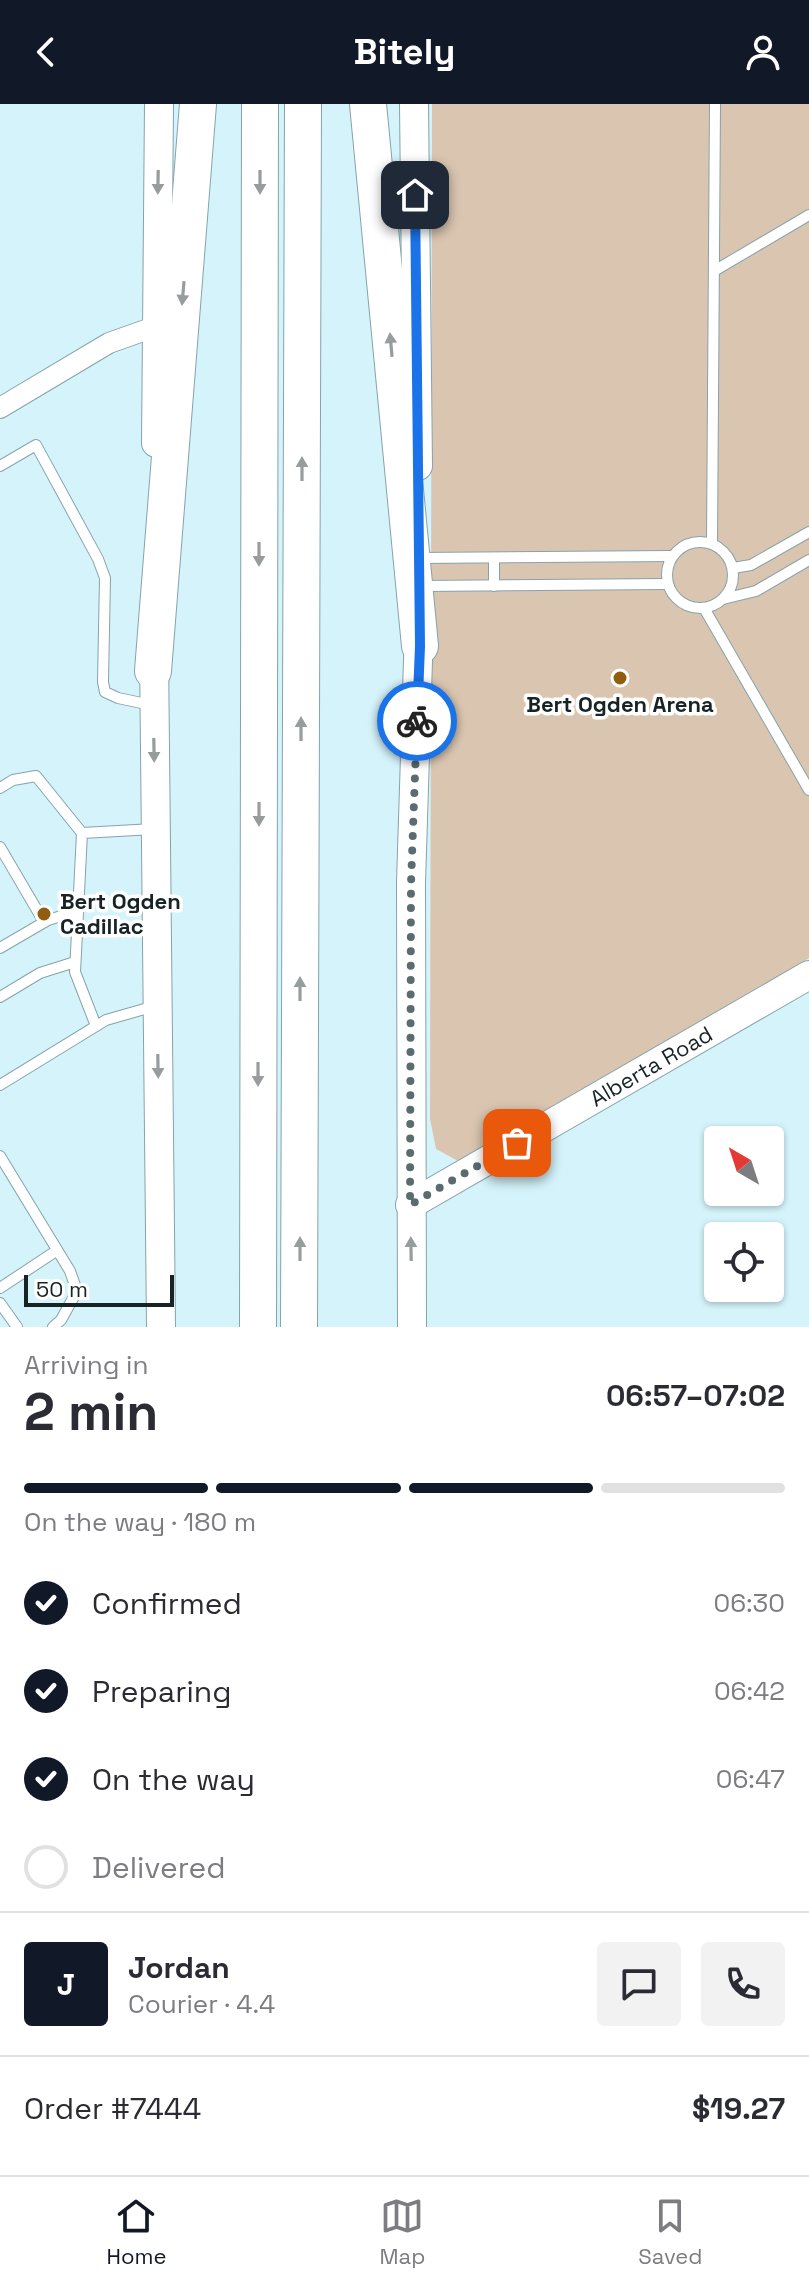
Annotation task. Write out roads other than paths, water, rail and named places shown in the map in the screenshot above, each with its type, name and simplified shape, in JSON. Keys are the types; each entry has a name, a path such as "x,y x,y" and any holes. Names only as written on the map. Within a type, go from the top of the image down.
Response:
{"highway":[{"path":"154,688 198,104"},
{"path":"258,1327 260,104"},
{"path":"299,1327 303,104"},
{"path":"368,104 420,646"}],"main road":[{"path":"159,104 154,688 161,1327"},
{"path":"412,1327 411,883 420,646 414,104"},
{"name":"Alberta Road","path":"410,1205 809,975"}],"street":[{"path":"0,408 109,343 157,326"}],"lane":[{"path":"712,543 715,104"},
{"path":"714,271 809,215"},
{"path":"0,466 36,445 98,559 105,578 105,692 118,698 154,688"},
{"path":"733,568 751,565 809,532"},
{"path":"723,599 733,579 733,568 721,549 712,543 690,543 672,556 667,566 668,584 674,596 682,603 704,608 723,599 756,591 809,560"},
{"path":"419,572 494,558 672,556"},
{"path":"494,558 494,586"},
{"path":"419,572 494,586 668,584"},
{"path":"704,608 809,790"},
{"path":"0,788 13,780 36,776 82,833 75,972 96,1026"},
{"path":"82,833 155,829"},
{"path":"0,847 44,922"},
{"path":"0,948 44,922 78,911"},
{"path":"0,997 40,973 75,962"},
{"path":"0,1085 106,1020 157,1006"},
{"path":"0,1156 70,1271 77,1291 61,1320 53,1327"},
{"path":"0,1288 56,1251"},
{"path":"0,1303 17,1327"}],"place":[{"name":"Bert Ogden Arena","path":"620,678"},
{"name":"Bert Ogden Cadillac","path":"44,914"}]}
